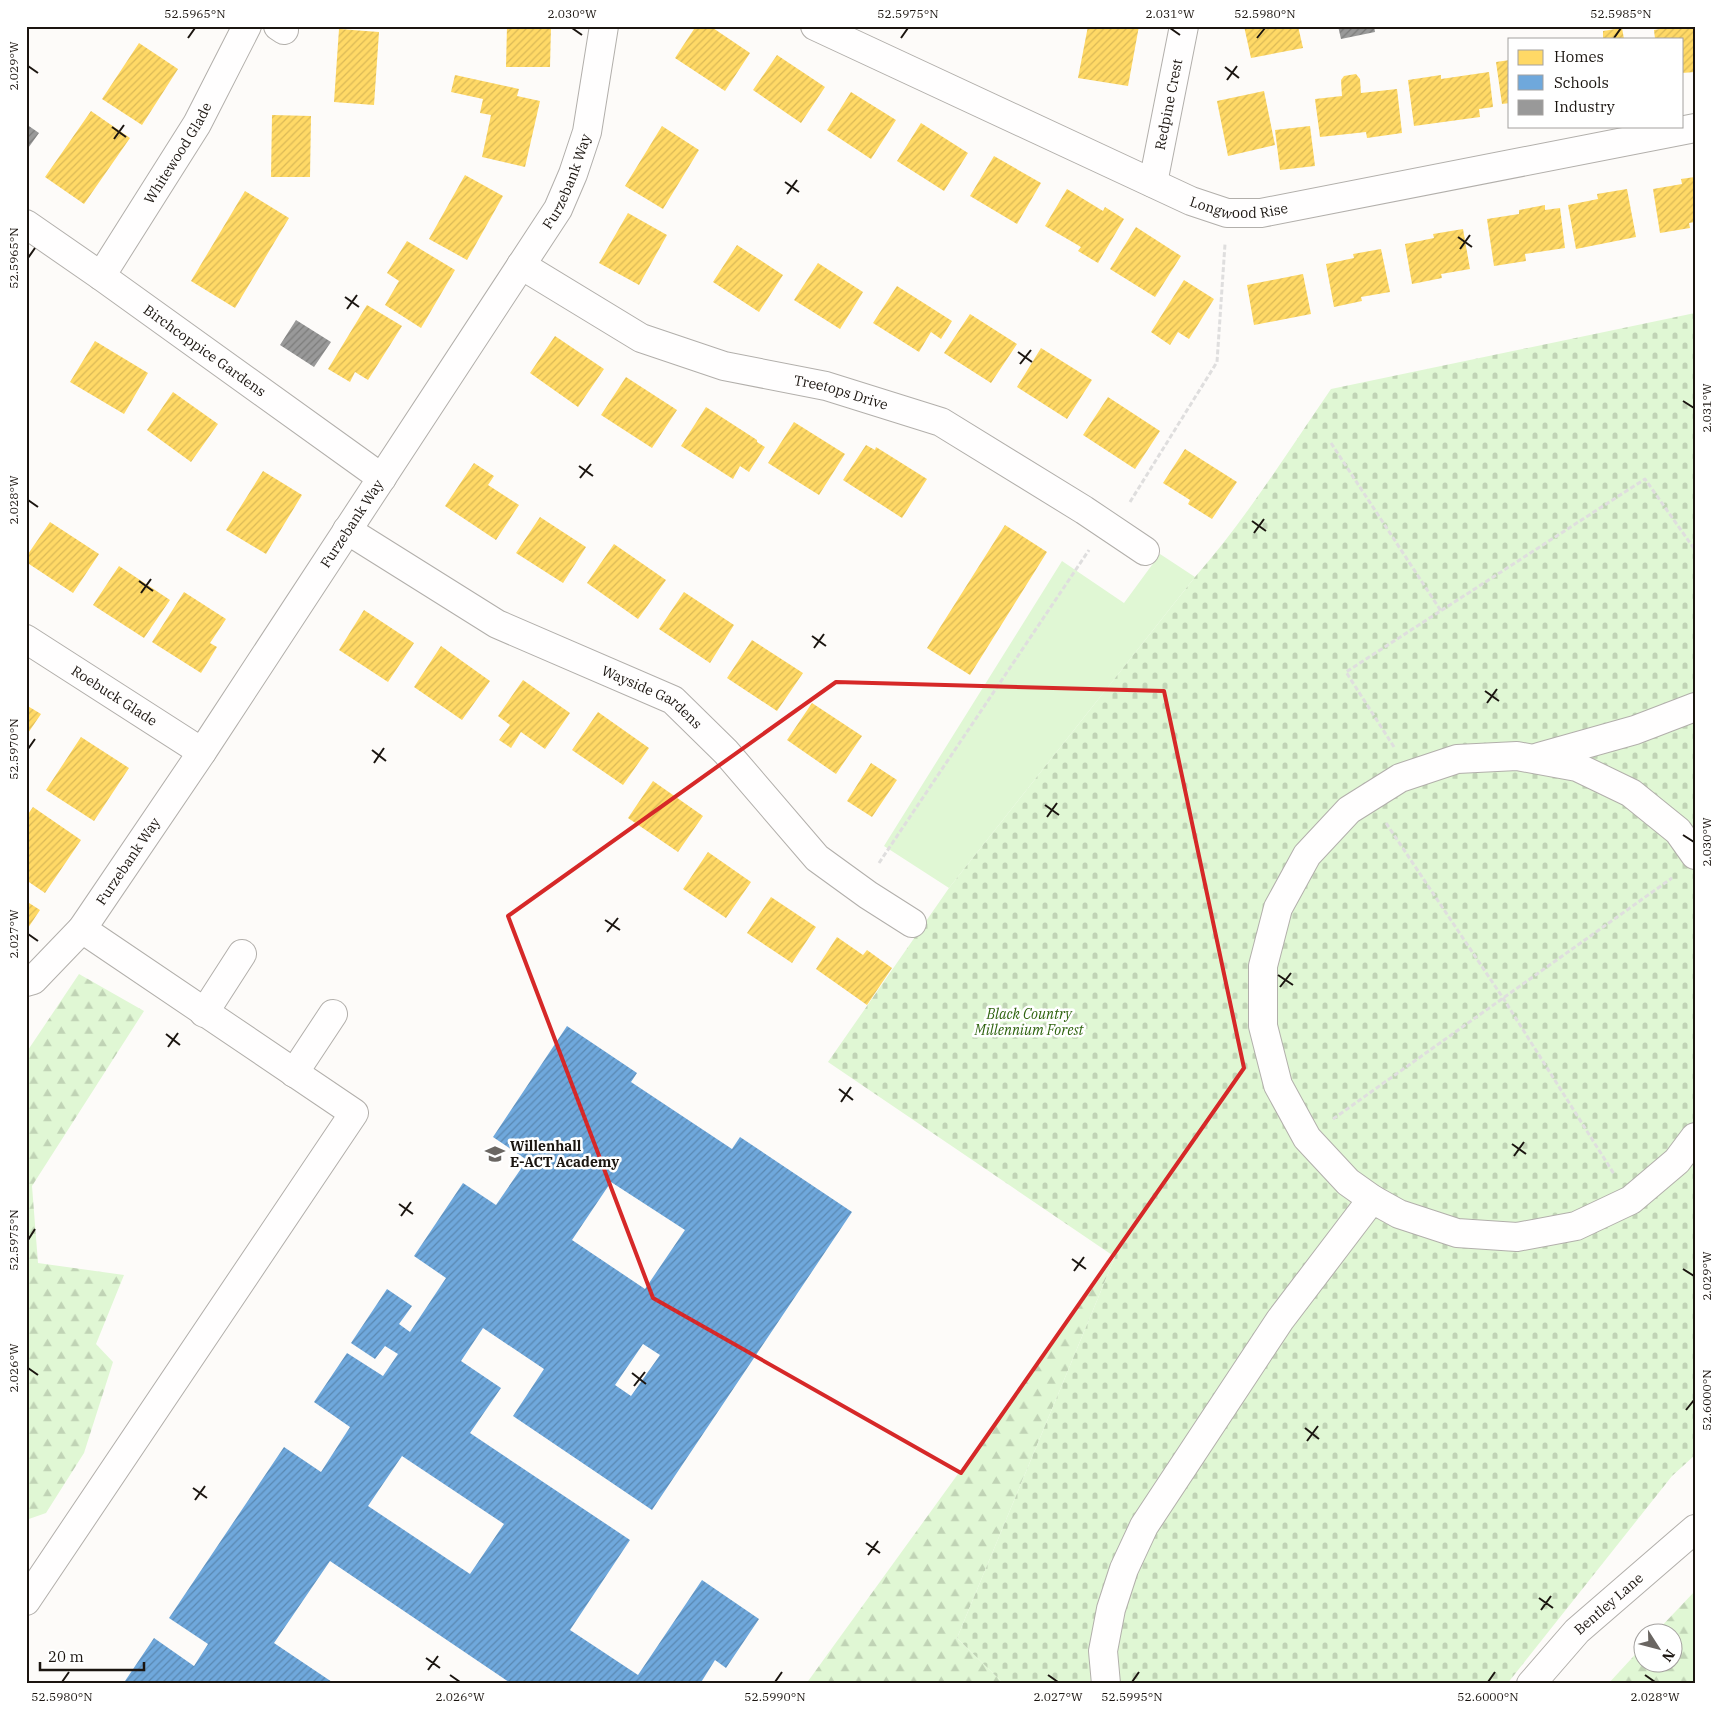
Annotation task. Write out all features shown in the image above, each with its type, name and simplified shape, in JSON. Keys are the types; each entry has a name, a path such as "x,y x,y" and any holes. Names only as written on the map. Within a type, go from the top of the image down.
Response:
{"street":[{"name":"Whitewood Glade","path":"101,276 197,124 247,26"},
{"name":"Furzebank Way","path":"26,982 33,980 82,929 202,752 558,209 576,166 587,132 604,26"},
{"name":"Longwood Rise","path":"815,26 1191,201 1227,213 1261,213 1695,128"},
{"name":"Redpine Crest","path":"1153,183 1184,26"},
{"name":"Birchcoppice Gardens","path":"26,224 382,478"},
{"name":"Treetops Drive","path":"521,265 641,338 724,366 826,386 941,422 1145,551"},
{"name":"Wayside Gardens","path":"347,530 497,624 673,700 726,752 817,858 861,890 912,923"},
{"name":"Roebuck Glade","path":"26,639 202,752"},
{"path":"1534,759 1635,730 1695,707"},
{"path":"1687,864 1678,831 1631,792 1577,767 1517,756 1457,759 1400,778 1349,810 1307,855 1278,908 1263,966 1263,1026 1278,1085 1307,1138 1348,1182 1372,1199 1399,1214 1457,1233 1517,1237 1576,1226 1631,1200 1677,1161 1695,1137"},
{"path":"26,1601 354,1113 82,929"},
{"path":"204,1013 242,954"},
{"path":"294,1073 333,1014"},
{"path":"1106,1684 1103,1651 1111,1609 1124,1569 1144,1526 1280,1320 1372,1199"},
{"name":"Bentley Lane","path":"1531,1684 1577,1631 1695,1529"}],"path":[{"path":"861,890 1109,527 1217,362 1227,213"},
{"path":"1330,443 1440,612"},
{"path":"1411,775 1346,672 1646,479 1695,550"},
{"path":"1369,798 1503,998 1631,1200"},
{"path":"1307,1138 1687,864"}],"highlighted area":[{"path":"836,682 1164,691 1244,1068 961,1473 653,1298 508,916"}],"green space":[{"name":"Black Country Millennium Forest","path":"1695,313 1695,1455 1672,1476 1507,1684 1004,1684 957,1638 1115,1257 828,1062 949,888 1232,532 1331,389"},
{"path":"1160,554 1195,577 949,888 884,846 1062,561 1124,603"},
{"path":"79,974 144,1011 32,1186 38,1263 124,1275 96,1344 113,1362 84,1453 46,1513 26,1520 26,1053"},
{"path":"1115,1257 957,1638 1004,1684 806,1684"},
{"path":"1695,1591 1695,1684 1608,1684 1634,1656 1634,1672 1684,1672 1684,1622 1666,1622"}],"building: Homes":[{"path":"507,26 551,26 550,67 506,67"},
{"path":"696,26 710,26 750,53 725,91 675,58"},
{"path":"1088,26 1139,26 1128,86 1078,78"},
{"path":"1244,26 1298,26 1303,48 1251,58"},
{"path":"1678,26 1695,26 1695,72 1684,73 1684,38 1655,38 1654,30"},
{"path":"1622,28 1624,38 1603,38 1603,31"},
{"path":"339,29 379,32 374,105 334,102"},
{"path":"139,43 178,69 142,125 102,99"},
{"path":"777,55 825,87 801,123 753,90"},
{"path":"1508,60 1508,103 1502,104 1496,62"},
{"path":"1489,72 1493,107 1479,109 1480,117 1414,126 1408,80 1441,75 1441,79"},
{"path":"1356,74 1360,79 1361,93 1397,89 1402,133 1367,138 1366,132 1320,137 1315,99 1342,96 1341,80 1344,76"},
{"path":"455,75 519,89 517,96 540,101 525,167 482,157 491,115 480,113 483,99 451,92"},
{"path":"1264,91 1275,145 1228,156 1217,101"},
{"path":"851,92 896,120 871,159 827,130"},
{"path":"91,111 130,138 84,204 45,177"},
{"path":"272,115 311,116 310,177 271,177"},
{"path":"921,123 968,153 944,191 897,161"},
{"path":"662,126 699,150 663,209 625,186"},
{"path":"1310,126 1315,166 1280,170 1275,130"},
{"path":"994,156 1041,183 1017,224 970,196"},
{"path":"465,175 503,196 467,260 429,239"},
{"path":"1695,177 1695,222 1689,223 1690,228 1660,233 1653,189 1682,184 1681,179"},
{"path":"1067,189 1103,211 1105,207 1124,219 1098,263 1078,251 1081,247 1045,226"},
{"path":"1627,189 1636,237 1576,249 1568,205 1598,199 1597,194"},
{"path":"245,191 289,218 235,308 191,281"},
{"path":"1545,205 1545,210 1560,208 1565,248 1525,254 1526,261 1494,266 1487,219 1519,214 1519,210"},
{"path":"628,213 667,235 639,285 599,263"},
{"path":"1136,227 1181,256 1155,297 1110,269"},
{"path":"1463,229 1470,269 1441,274 1442,278 1412,284 1405,244 1434,238 1433,234"},
{"path":"407,241 455,270 421,328 385,305 399,281 387,273"},
{"path":"737,245 783,275 759,312 713,282"},
{"path":"1381,249 1390,292 1361,297 1362,301 1334,307 1326,264 1354,258 1353,254"},
{"path":"818,263 863,292 840,329 794,300"},
{"path":"1303,274 1311,314 1254,325 1247,285"},
{"path":"1184,280 1214,299 1189,339 1178,332 1170,345 1151,332"},
{"path":"897,286 952,321 941,339 931,332 919,352 873,323"},
{"path":"367,305 402,326 368,380 355,372 350,382 328,369"},
{"path":"970,314 1017,344 991,383 944,353"},
{"path":"555,336 604,369 578,407 530,373"},
{"path":"95,341 148,373 124,414 70,382"},
{"path":"1041,348 1092,380 1067,419 1017,387"},
{"path":"626,377 677,410 652,448 601,415"},
{"path":"173,392 218,424 191,462 147,430"},
{"path":"1108,397 1160,431 1135,469 1083,435"},
{"path":"706,407 765,447 749,472 740,466 733,479 681,446"},
{"path":"794,422 845,454 819,495 768,463"},
{"path":"866,445 875,450 876,447 927,479 902,518 843,480"},
{"path":"1185,449 1237,482 1212,519 1188,504 1190,500 1163,483"},
{"path":"474,463 494,476 488,485 519,505 496,540 445,506"},
{"path":"263,471 302,495 266,554 226,530"},
{"path":"540,517 586,547 563,583 516,553"},
{"path":"50,522 99,554 73,593 26,562 26,557"},
{"path":"1005,525 1047,552 970,675 927,648"},
{"path":"614,544 666,580 638,619 587,583"},
{"path":"119,566 170,600 144,638 93,605"},
{"path":"184,592 226,619 210,643 217,647 201,673 152,642"},
{"path":"684,592 734,625 710,663 659,629"},
{"path":"364,610 414,643 388,682 339,650"},
{"path":"752,640 803,673 777,711 727,678"},
{"path":"441,646 490,681 462,720 414,687"},
{"path":"523,680 570,713 545,749 521,732 511,748 499,740 510,725 498,716"},
{"path":"812,703 862,736 836,774 787,740"},
{"path":"26,705 41,714 26,736"},
{"path":"598,712 649,748 623,785 572,750"},
{"path":"81,737 129,768 94,821 46,790"},
{"path":"871,763 897,780 872,817 847,801"},
{"path":"653,781 703,816 678,852 628,818"},
{"path":"33,807 81,840 45,893 26,880 26,817"},
{"path":"708,852 751,882 726,918 683,889"},
{"path":"771,897 816,927 792,963 747,933"},
{"path":"26,901 40,910 26,931"},
{"path":"837,937 863,955 867,950 892,968 867,1005 816,969"}],"building: Schools":[{"name":"Willenhall E-ACT Academy","path":"567,1026 637,1073 631,1082 732,1149 740,1137 852,1212 652,1510 513,1416 544,1369 483,1328 461,1361 501,1388 470,1433 630,1540 570,1630 638,1675 702,1580 759,1619 726,1668 715,1660 700,1684 512,1684 330,1561 274,1643 335,1684 123,1684 154,1638 194,1666 208,1644 169,1618 284,1447 321,1472 350,1427 314,1402 347,1353 383,1376 398,1354 385,1346 375,1359 351,1343 387,1289 412,1306 399,1324 410,1332 446,1278 414,1256 463,1183 496,1205 527,1160 493,1137","holes":["611,1182 685,1230 645,1289 572,1240","643,1344 660,1355 631,1396 615,1385","402,1456 504,1524 470,1574 368,1506"]}],"building: Industry":[{"path":"1338,26 1374,26 1375,32 1341,39"},
{"path":"26,124 39,133 26,151"},
{"path":"296,320 331,342 314,367 280,345"}],"place":[{"name":"Willenhall E-ACT Academy","path":"495,1154"}]}
